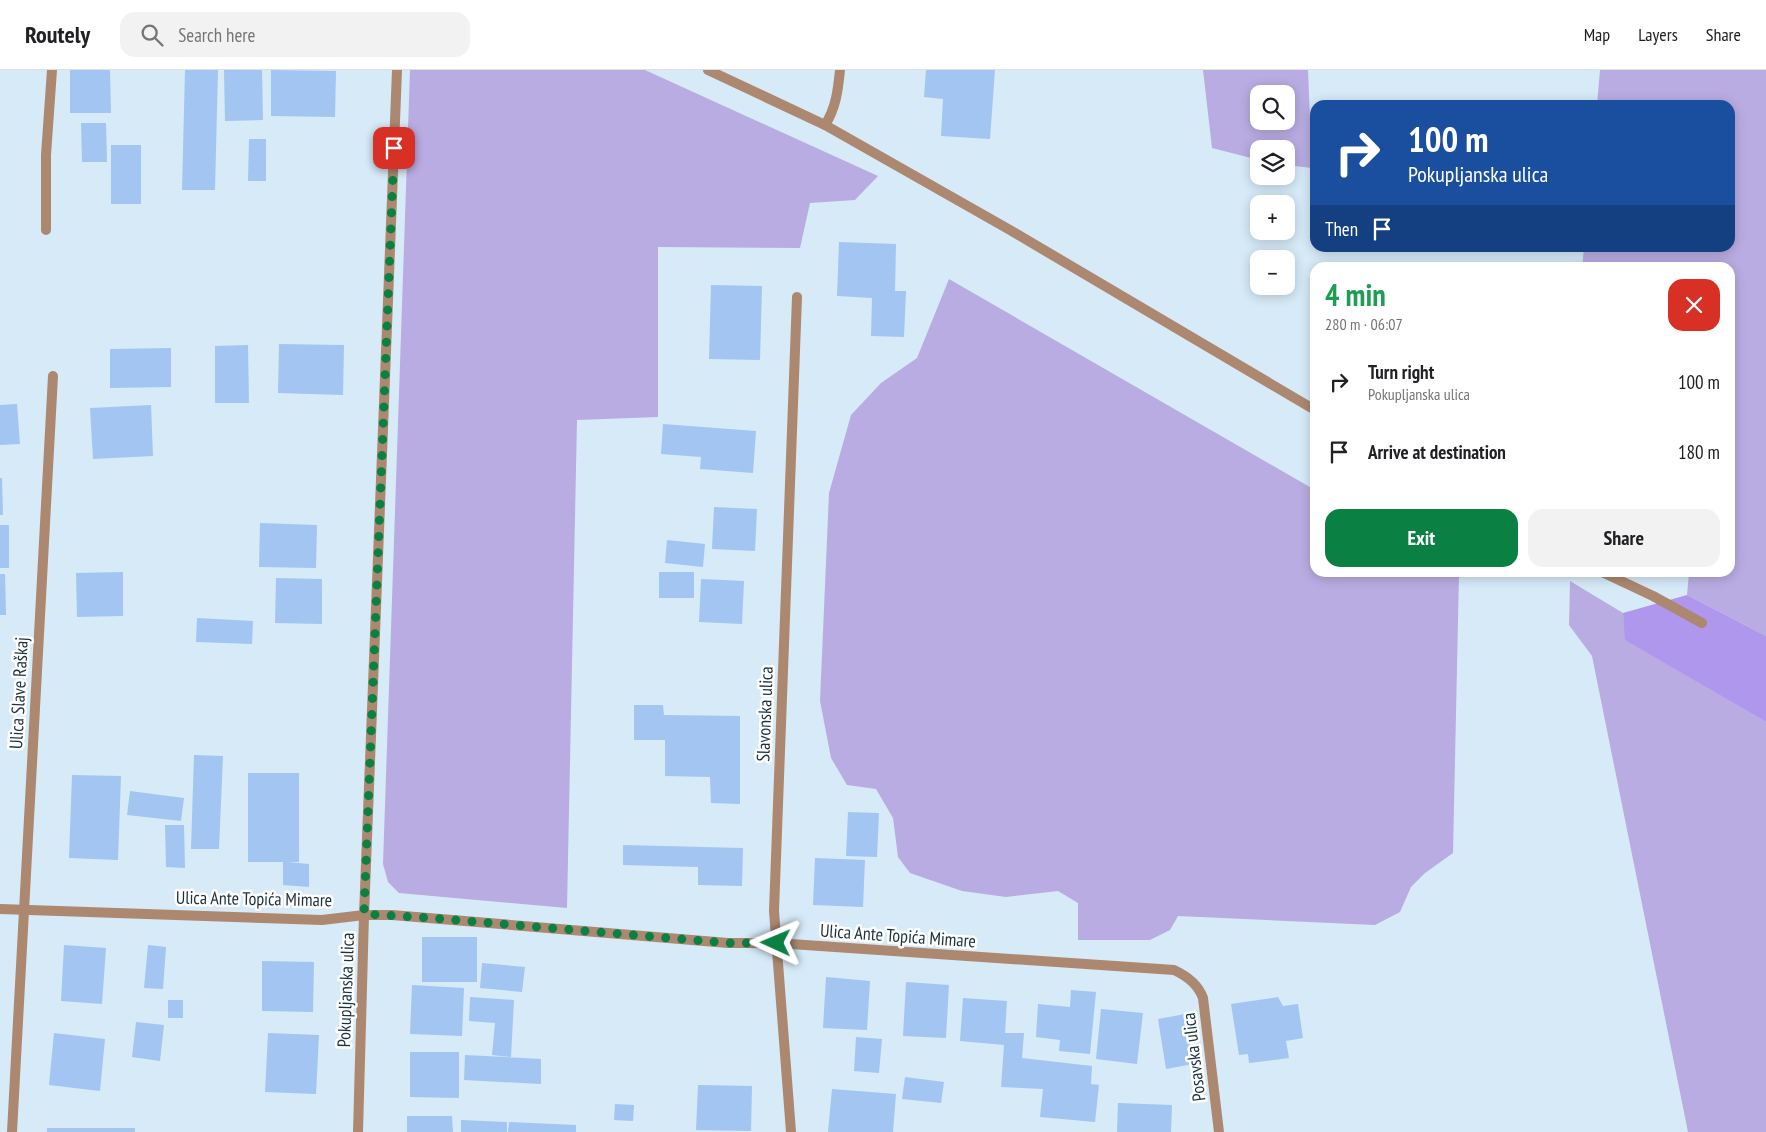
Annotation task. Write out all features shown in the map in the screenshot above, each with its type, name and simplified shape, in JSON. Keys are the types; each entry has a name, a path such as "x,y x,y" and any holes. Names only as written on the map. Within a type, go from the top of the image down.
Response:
{"street":[{"path":"46,230 46,154 52,70"},
{"name":"Pokupljanska ulica","path":"358,1132 364,914 397,70"},
{"path":"708,70 825,124 1010,230 1310,407"},
{"path":"825,124 834,109 838,93 840,70"},
{"name":"Slavonska ulica","path":"791,1132 774,911 797,297"},
{"name":"Ulica Slave Raškaj","path":"12,1132 53,376"},
{"path":"1613,577 1653,596 1702,623"},
{"name":"Ulica Ante Topića Mimare","path":"0,909 322,920 364,914 431,918 718,942 776,943 1174,970 1193,981"},
{"name":"Posavska ulica","path":"1193,981 1203,998 1219,1132"}],"shaded area":[{"path":"410,70 645,70 878,176 855,200 810,203 800,248 658,247 658,417 577,420 567,908 399,893 388,882 383,864"},
{"path":"1203,70 1308,70 1310,168 1295,166 1295,140 1250,140 1250,158 1212,148"},
{"path":"1600,70 1766,70 1766,636 1687,595 1689,577 1735,577 1735,262 1583,262 1584,252 1735,252 1735,100 1597,100"},
{"path":"949,279 1310,487 1310,577 1459,577 1453,853 1425,873 1411,887 1400,912 1375,925 1178,916 1170,930 1150,940 1078,940 1078,903 1058,891 1006,897 962,891 910,873 898,857 893,818 876,789 847,785 831,758 820,701 829,493 851,415 881,383 917,358"},
{"path":"1570,581 1623,613 1626,640 1766,722 1766,1132 1688,1132 1592,656 1569,625"},
{"path":"1687,595 1766,636 1766,722 1625,640 1623,613"}],"building":[{"path":"70,70 110,70 111,113 70,113"},
{"path":"185,70 218,70 215,190 182,190"},
{"path":"224,70 262,70 263,120 225,121"},
{"path":"271,70 336,71 335,117 271,116"},
{"path":"926,70 995,70 990,139 941,136 943,99 924,97"},
{"path":"81,123 106,123 107,162 82,162"},
{"path":"249,139 266,139 266,181 248,181"},
{"path":"111,145 141,145 141,204 111,204"},
{"path":"839,242 896,244 895,291 906,291 904,337 871,336 872,298 837,296"},
{"path":"711,285 762,286 760,360 709,359"},
{"path":"279,344 344,345 343,395 278,393"},
{"path":"248,345 249,403 215,403 215,346"},
{"path":"171,348 171,387 110,388 110,349"},
{"path":"17,404 20,444 0,445 0,405"},
{"path":"151,405 153,456 93,459 90,408"},
{"path":"663,424 756,431 753,473 700,469 701,457 661,454"},
{"path":"0,478 2,478 3,515 0,515"},
{"path":"714,507 757,509 755,551 712,549"},
{"path":"260,523 317,525 316,568 259,567"},
{"path":"0,525 9,525 9,568 0,568"},
{"path":"667,540 705,544 703,567 665,563"},
{"path":"123,572 123,616 77,617 76,573"},
{"path":"659,572 694,572 694,598 659,598"},
{"path":"0,574 5,574 6,615 0,615"},
{"path":"276,578 322,579 322,624 275,623"},
{"path":"701,579 744,581 742,624 699,622"},
{"path":"197,618 253,621 252,644 196,642"},
{"path":"634,705 663,705 664,715 740,716 740,804 711,803 710,777 665,776 665,740 634,740"},
{"path":"194,755 223,756 219,849 191,849"},
{"path":"248,773 299,773 299,862 287,862 309,864 309,887 283,885 283,862 248,862"},
{"path":"72,775 121,776 118,860 69,858"},
{"path":"130,791 184,798 181,821 127,815"},
{"path":"848,812 879,813 877,857 846,856"},
{"path":"165,825 184,825 185,868 166,867"},
{"path":"623,845 743,848 742,886 698,885 698,867 623,865"},
{"path":"815,858 865,860 863,907 813,905"},
{"path":"422,937 477,937 477,982 422,982"},
{"path":"64,945 106,948 102,1004 61,1001"},
{"path":"148,945 166,947 163,989 144,988"},
{"path":"262,961 314,962 313,1012 262,1011"},
{"path":"482,963 525,967 522,992 480,988"},
{"path":"826,977 870,981 867,1030 823,1028"},
{"path":"906,982 949,985 946,1038 903,1036"},
{"path":"412,985 464,988 462,1036 410,1034"},
{"path":"1071,990 1096,992 1090,1054 1059,1051 1060,1040 1036,1037 1038,1004 1070,1007"},
{"path":"470,997 514,1000 511,1057 492,1055 495,1023 469,1021"},
{"path":"1278,997 1283,1006 1298,1004 1303,1038 1286,1041 1289,1058 1249,1063 1248,1054 1239,1055 1231,1004"},
{"path":"963,998 1007,1001 1005,1033 1024,1033 1022,1058 1092,1066 1091,1084 1099,1085 1095,1122 1040,1117 1043,1089 1001,1087 1004,1045 960,1041"},
{"path":"168,1000 183,1000 183,1018 168,1018"},
{"path":"1101,1009 1143,1013 1137,1064 1096,1059"},
{"path":"1185,1014 1193,1064 1166,1069 1158,1019"},
{"path":"136,1022 164,1025 160,1061 132,1057"},
{"path":"54,1033 105,1039 100,1091 49,1085"},
{"path":"268,1033 319,1035 316,1094 265,1092"},
{"path":"856,1037 882,1039 879,1073 854,1071"},
{"path":"410,1052 459,1052 459,1098 410,1097"},
{"path":"465,1055 541,1059 541,1084 464,1080"},
{"path":"905,1077 944,1082 941,1103 902,1099"},
{"path":"698,1085 752,1086 751,1131 696,1130"},
{"path":"832,1089 896,1094 893,1132 828,1132"},
{"path":"1118,1103 1172,1105 1171,1132 1117,1132"},
{"path":"615,1104 634,1105 633,1121 614,1120"},
{"path":"407,1116 452,1116 453,1132 407,1132"},
{"path":"461,1120 507,1122 507,1132 461,1132"},
{"path":"509,1122 576,1125 576,1132 508,1132"},
{"path":"47,1128 135,1128 135,1132 47,1132"}],"route":[{"path":"394,148 364,914 609,932 728,943 776,943"}]}
